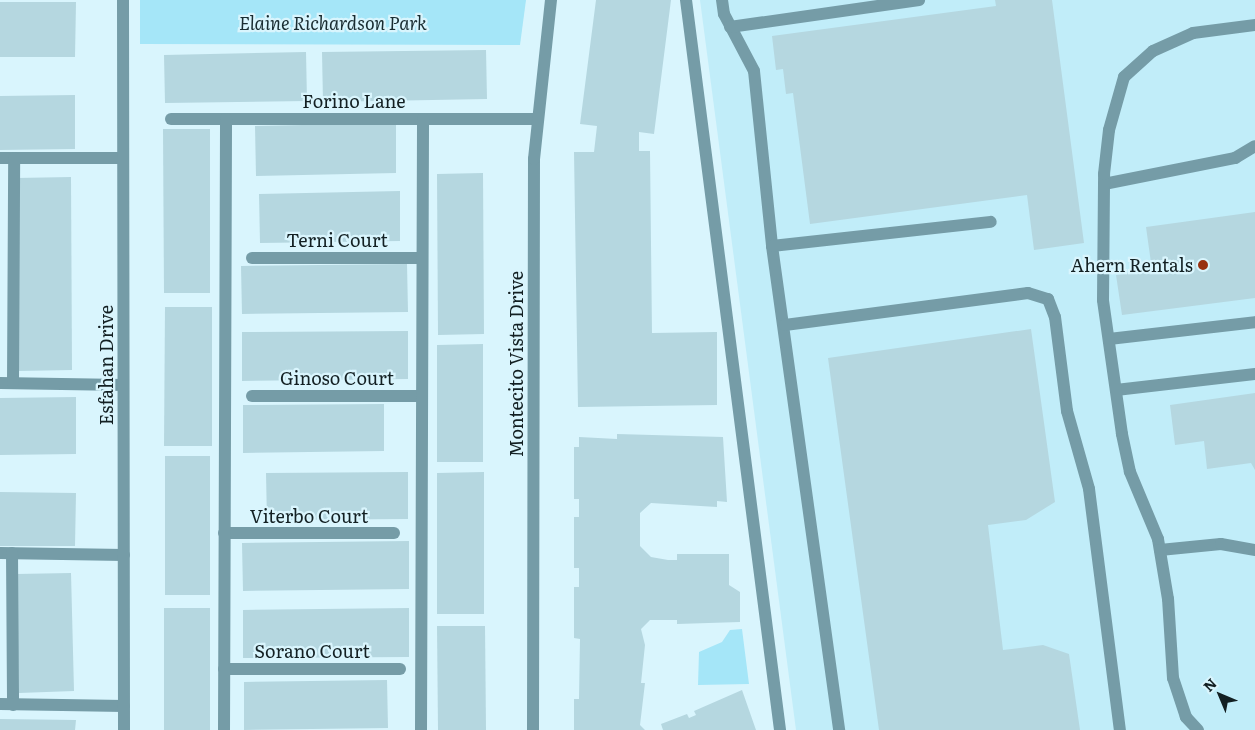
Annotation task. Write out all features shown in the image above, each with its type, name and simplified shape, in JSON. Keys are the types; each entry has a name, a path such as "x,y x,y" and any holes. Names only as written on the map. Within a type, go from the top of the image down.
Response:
{"street":[{"name":"Esfahan Drive","path":"123,0 124,730"},
{"name":"Montecito Vista Drive","path":"533,730 534,169 551,0"},
{"path":"686,0 780,730"},
{"path":"722,0 730,27 754,71 772,246 839,730"},
{"path":"730,27 920,0"},
{"path":"1198,730 1186,716 1172,678 1168,599 1160,550 1130,472 1103,300 1104,184 1109,130 1124,77 1153,51 1193,33 1255,25"},
{"name":"Forino Lane","path":"170,119 538,119"},
{"path":"224,730 226,119"},
{"path":"421,730 423,119"},
{"path":"1104,184 1236,158 1255,146"},
{"path":"0,158 123,158"},
{"path":"14,158 6,383 124,385"},
{"path":"772,246 991,222"},
{"name":"Terni Court","path":"252,258 422,258"},
{"path":"784,325 1028,292 1048,299 1055,317 1067,411 1090,489 1120,730"},
{"path":"1109,339 1255,322"},
{"path":"1116,390 1255,374"},
{"name":"Ginoso Court","path":"252,396 422,396"},
{"name":"Viterbo Court","path":"224,533 394,533"},
{"path":"1160,550 1221,544 1255,550"},
{"path":"124,555 6,553 6,705 124,706"},
{"name":"Sorano Court","path":"224,669 400,669"}],"shaded area":[{"path":"700,0 1255,0 1255,730 796,730"}],"green space":[{"name":"Elaine Richardson Park","path":"140,0 526,0 520,45 140,44"},
{"path":"742,629 749,684 698,685 699,652 722,642 730,630"}],"building":[{"path":"596,0 671,0 654,134 639,132 639,151 650,151 652,333 717,332 717,405 578,407 574,152 594,152 597,126 580,124"},
{"path":"995,0 1052,0 1084,243 1034,250 1027,195 810,224 793,93 786,94 783,69 776,70 772,36 996,6"},
{"path":"0,2 76,2 75,57 0,57"},
{"path":"486,50 487,99 323,102 322,52"},
{"path":"306,52 307,101 165,103 164,55"},
{"path":"75,95 75,149 0,150 0,96"},
{"path":"396,123 396,173 256,176 255,126"},
{"path":"163,129 210,129 210,293 164,293"},
{"path":"483,173 484,334 438,335 437,174"},
{"path":"71,177 72,370 18,371 16,178"},
{"path":"400,191 400,241 260,243 259,194"},
{"name":"Ahern Rentals","path":"1255,212 1255,298 1122,315 1116,275 1152,270 1146,227"},
{"path":"407,264 408,312 242,314 241,266"},
{"path":"165,307 212,307 212,446 164,446"},
{"path":"1031,329 1055,502 1026,520 988,525 1003,650 1043,645 1069,654 1080,730 879,730 828,358"},
{"path":"408,331 408,379 242,381 242,332"},
{"path":"483,344 483,462 437,462 437,345"},
{"path":"1255,393 1255,470 1251,463 1207,469 1204,441 1175,445 1170,405"},
{"path":"76,397 76,454 0,455 0,398"},
{"path":"384,404 384,451 243,453 243,405"},
{"path":"617,434 723,437 727,502 717,501 717,507 651,503 640,513 640,546 651,557 668,560 677,560 677,554 729,554 729,585 740,592 740,622 677,624 677,620 650,620 641,629 645,645 641,683 645,683 640,725 645,730 574,730 574,699 579,699 580,639 574,638 574,587 579,587 579,568 574,568 574,517 579,517 579,499 574,499 574,447 579,447 579,437 617,439"},
{"path":"165,456 210,456 210,595 165,595"},
{"path":"408,472 408,519 267,520 266,473"},
{"path":"484,472 484,614 437,614 437,473"},
{"path":"0,492 76,493 75,546 0,546"},
{"path":"409,541 409,589 243,591 242,543"},
{"path":"71,573 74,691 19,693 16,574"},
{"path":"164,608 210,608 210,730 164,730"},
{"path":"409,608 409,657 243,658 243,610"},
{"path":"437,626 485,626 486,730 438,730"},
{"path":"387,680 388,728 244,730 244,682"},
{"path":"742,690 756,730 663,730 661,724 687,714 689,718 696,715 694,711"},
{"path":"0,719 76,720 75,730 0,730"}],"place":[{"name":"Ahern Rentals","path":"1203,265"}]}
